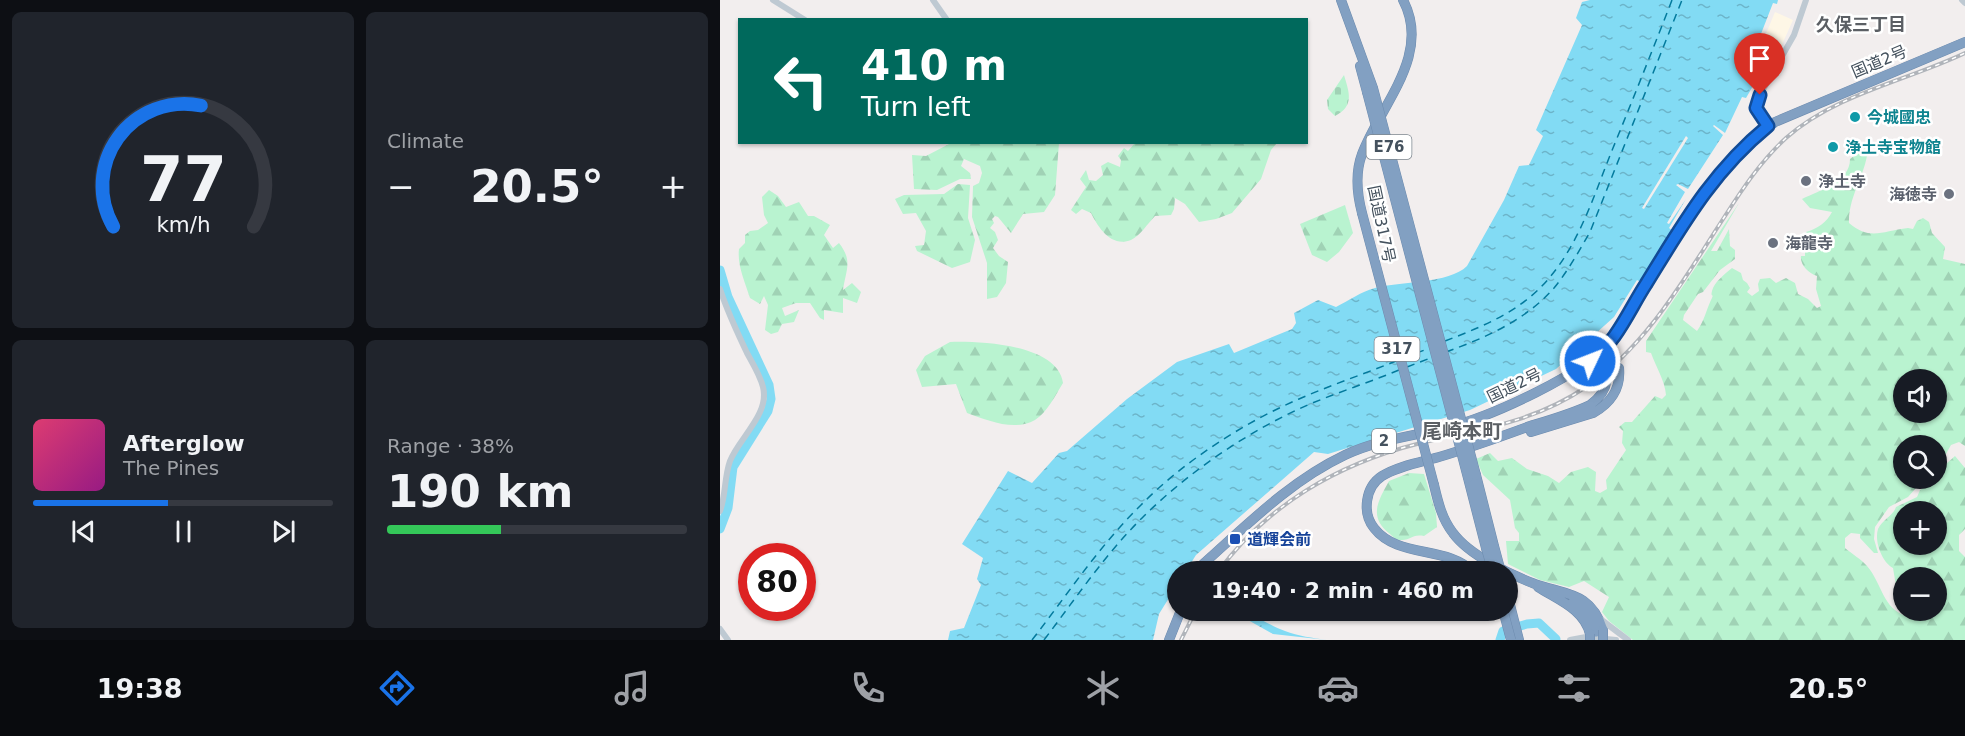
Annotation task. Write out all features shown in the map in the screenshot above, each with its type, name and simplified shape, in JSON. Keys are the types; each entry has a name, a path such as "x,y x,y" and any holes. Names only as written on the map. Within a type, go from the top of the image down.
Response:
{"highway":[{"name":"国道317号","path":"1403,0 1412,18 1413,41 1401,77 1361,155 1357,186 1362,213 1434,485 1446,523 1459,540 1476,553 1573,609 1585,621 1595,637"},
{"name":"E76","path":"1342,3 1370,90 1472,477 1492,561"},
{"name":"国道2号","path":"1206,561 1248,523 1318,468 1349,453 1383,441 1454,426 1494,411 1565,376 1597,356 1607,346 1709,186 1744,146 1768,126 1965,42"},
{"path":"1451,453 1546,428 1602,408 1619,384 1617,364 1607,346"},
{"path":"1456,561 1391,541 1374,528 1367,510 1369,492 1381,476 1590,405 1602,395 1606,381 1604,366 1597,356"},
{"name":"E76","path":"1490,547 1496,561"},
{"name":"国道317号","path":"1526,580 1564,591 1580,598 1590,606 1599,618 1595,637"},
{"path":"1536,584 1578,605 1590,617 1595,637"},
{"path":"1169,640 1177,621"},
{"path":"1506,621 1512,640"},
{"path":"1514,621 1519,640"}],"street":[{"path":"772,0 803,18"},
{"path":"933,0 946,18"},
{"path":"1768,126 1759,114 1756,102 1794,35 1806,0"},
{"path":"1962,0 1965,3"},
{"path":"720,289 734,325 760,378 764,393 760,411 728,466 720,511"},
{"path":"1599,618 1628,640"},
{"path":"720,629 728,640"},
{"path":"1570,640 1587,637 1616,640"}],"shaded area":[{"path":"1775,12 1793,20 1780,49 1763,41"}],"green space":[{"path":"1344,75 1349,93 1348,103 1346,108 1335,116 1328,109 1327,100"},
{"path":"949,144 1059,144 1055,195 1044,212 1023,214 1011,233 998,217 995,216 992,219 994,223 990,228 995,232 998,240 993,248 1008,262 1006,283 997,297 987,299 987,263 972,217 973,186 979,183 982,173 980,166 964,159 961,166 970,173 971,179 960,179 937,190 914,189 912,155 926,156"},
{"path":"1134,144 1276,144 1271,150 1261,179 1232,213 1199,222 1185,204 1175,198 1171,215 1155,216 1134,238 1124,242 1111,239 1106,235 1091,213 1082,209 1076,214 1071,210 1086,187 1080,179 1086,170 1089,180 1096,181 1103,175 1101,166 1108,162 1120,167 1121,160 1118,156 1124,148 1128,151"},
{"path":"1868,145 1865,165 1850,213 1849,223 1856,229 1877,233 1913,229 1917,221 1923,218 1929,222 1932,233 1945,247 1943,259 1965,264 1965,446 1959,442 1951,445 1947,452 1947,435 1893,435 1893,489 1915,489 1908,497 1900,501 1893,501 1893,505 1875,527 1874,539 1878,553 1874,553 1860,538 1860,534 1851,533 1845,538 1845,548 1872,573 1893,608 1893,621 1947,621 1947,567 1893,568 1882,556 1877,534 1880,526 1893,512 1893,555 1947,555 1947,501 1909,501 1917,497 1922,489 1947,489 1947,463 1955,456 1965,468 1965,529 1959,535 1959,551 1965,557 1965,640 1633,640 1609,621 1602,612 1609,597 1584,581 1569,587 1540,580 1518,569 1518,561 1508,561 1506,541 1519,541 1510,500 1483,475 1476,459 1490,453 1498,461 1512,458 1527,469 1548,476 1559,483 1571,472 1588,467 1596,472 1595,491 1600,493 1607,489 1606,480 1626,450 1622,443 1623,431 1619,427 1625,422 1632,422 1655,396 1662,399 1666,395 1651,353 1646,352 1646,341 1739,203 1711,251 1717,251 1729,229 1730,246 1735,250 1735,259 1720,270 1703,292 1698,294 1684,315 1683,320 1697,331 1713,296 1715,284 1732,268 1741,273 1743,280 1750,288 1747,292 1752,296 1759,291 1760,279 1770,278 1776,283 1786,278 1795,283 1798,294 1808,299 1817,308 1821,306 1816,289 1817,276 1803,265 1801,256 1805,256 1805,252 1801,250 1800,239 1805,237 1806,232 1824,222 1832,212 1810,208 1802,199 1833,184 1845,174 1850,159"},
{"path":"958,184 970,185 968,218 975,240 970,262 952,268 917,251 915,246 924,245 926,231 916,213 903,214 895,199 904,195 944,194"},
{"path":"769,190 778,196 786,207 799,202 808,216 814,216 830,225 824,235 833,248 839,243 847,260 843,290 852,283 861,292 857,303 843,298 843,313 824,310 824,320 820,318 810,303 796,303 782,308 785,316 799,310 794,322 782,324 778,332 771,334 765,330 768,305 764,296 760,304 750,298 739,261 739,249 745,243 745,235 768,223 764,215 762,197"},
{"path":"1345,205 1353,233 1339,252 1327,262 1312,255 1300,224"},
{"path":"950,342 997,344 1033,353 1047,360 1058,370 1063,383 1051,403 1035,420 1010,425 983,419 967,413 956,384 922,387 916,370 925,356"},
{"path":"1409,473 1424,474 1436,513 1437,527 1424,536 1398,540 1383,528 1377,515 1377,509 1381,495 1389,481"}],"water":[{"path":"1590,0 1778,0 1777,4 1773,3 1759,39 1775,48 1746,98 1742,97 1725,133 1713,126 1723,135 1688,189 1676,185 1685,192 1667,223 1669,224 1686,199 1669,228 1673,231 1642,283 1637,280 1614,317 1556,369 1470,410 1328,454 1314,452 1196,555 1192,561 1167,561 1167,601 1159,614 1153,640 948,640 950,631 964,628 981,585 977,579 983,558 962,544 1008,471 1032,483 1059,453 1067,451 1127,399 1177,362 1229,344 1234,353 1292,329 1296,323 1294,313 1318,300 1336,307 1370,289 1437,279 1459,272 1467,266 1504,200 1519,166 1529,165 1543,136 1536,130 1582,25 1576,18 1582,2"},
{"path":"1250,621 1264,621 1290,633 1327,640 1273,634"}],"pier":[{"path":"1686,136 1688,138 1644,209 1642,208"}],"waterway":[{"path":"720,270 728,297 769,385 771,399 768,411 733,467 728,508 720,529"},
{"path":"1500,640 1503,631 1539,623 1556,639"}],"ferry route":[{"path":"1445,341 1483,325 1519,305 1540,288 1565,257 1591,204 1672,0"},
{"path":"1446,352 1475,341 1518,319 1543,299 1569,268 1590,232 1682,0"},
{"path":"1403,358 1430,348"},
{"path":"1407,367 1433,357"},
{"path":"1032,640 1126,520 1158,489 1195,459 1235,432 1278,409 1396,361"},
{"path":"1044,640 1130,530 1162,499 1201,467 1222,452 1288,414 1399,370"}],"railway":[{"path":"1227,561 1237,548 1282,507 1306,490 1332,476 1388,452 1524,417 1545,409 1586,387 1608,370 1647,331 1680,286 1760,165 1786,138 1806,123 1849,99 1965,53"},
{"path":"1181,640 1190,621"}],"place":[{"name":"今城國忠","path":"1855,117"},
{"name":"浄土寺宝物館","path":"1833,147"},
{"name":"浄土寺","path":"1806,181"},
{"name":"海徳寺","path":"1949,194"},
{"name":"海龍寺","path":"1773,243"},
{"name":"道輝会前","path":"1235,539"}],"district":[{"name":"久保三丁目","path":"1861,25"},
{"name":"尾崎本町","path":"1462,431"}],"route":[{"path":"1590,361 1613,339 1711,183 1744,146 1768,126 1756,108 1760,95"}]}
